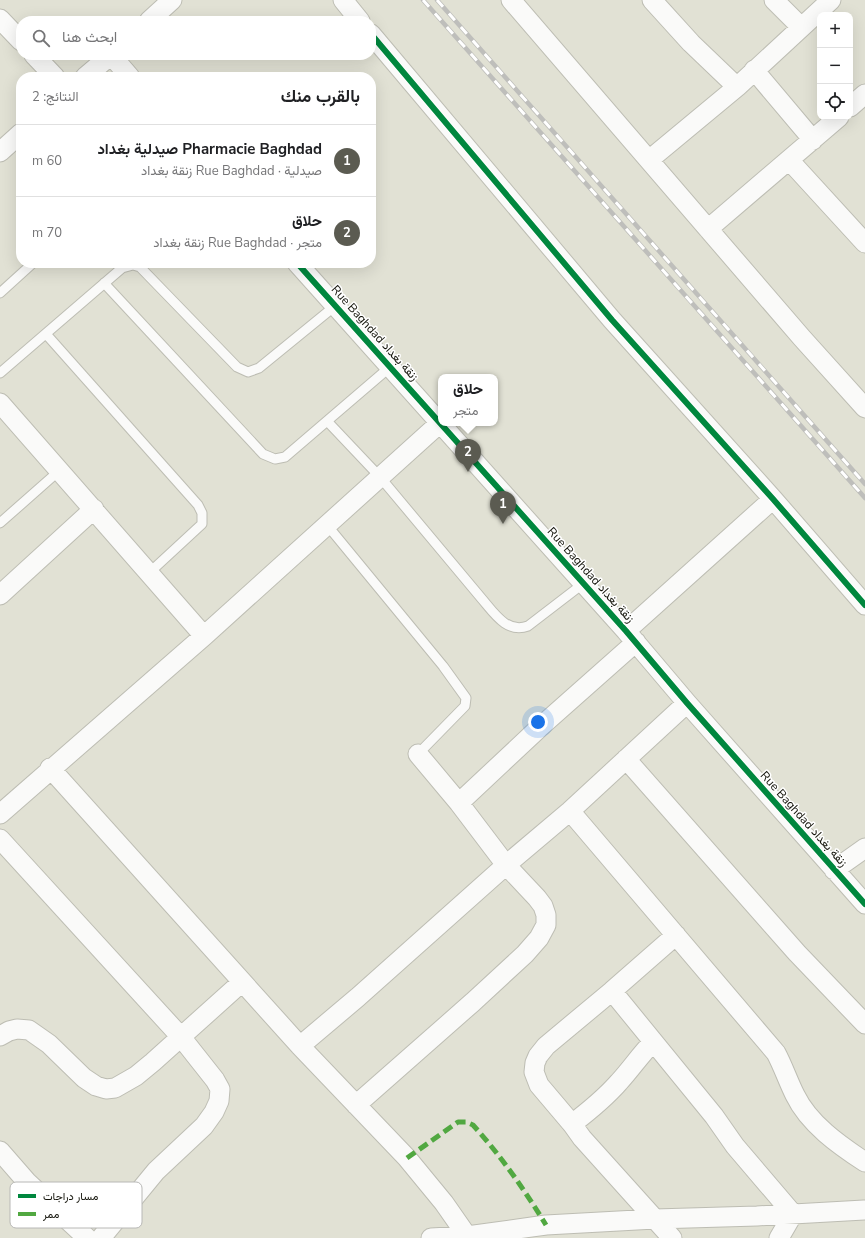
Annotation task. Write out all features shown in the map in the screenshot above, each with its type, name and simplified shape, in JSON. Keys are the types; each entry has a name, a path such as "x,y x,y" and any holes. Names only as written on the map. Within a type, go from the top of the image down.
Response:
{"street":[{"path":"154,16 172,0"},
{"path":"343,0 356,16"},
{"path":"511,0 802,338 865,408"},
{"path":"652,0 691,43 737,87"},
{"path":"774,0 801,27"},
{"path":"649,160 737,87 831,0"},
{"path":"0,19 16,36"},
{"path":"376,40 612,320 773,499 865,605"},
{"path":"39,60 50,72"},
{"path":"91,72 105,60"},
{"path":"115,60 126,72"},
{"path":"754,70 813,140"},
{"path":"708,229 836,120"},
{"path":"0,152 16,138"},
{"path":"789,160 865,243"},
{"name":"Rue Baghdad زنقة بغداد","path":"301,268 438,421"},
{"path":"0,403 204,636"},
{"path":"0,814 50,768 204,636 438,425"},
{"name":"Rue Baghdad زنقة بغداد","path":"443,426 584,583 687,703 865,904"},
{"path":"459,803 539,728 630,636 773,499"},
{"path":"0,595 94,509"},
{"path":"300,1046 358,997 506,865 570,811 687,703"},
{"path":"356,1105 525,954 539,938 546,925 546,915 543,906 506,865 459,803 418,754"},
{"path":"626,760 792,947 865,1024"},
{"path":"50,768 300,1046 411,1163 444,1203 467,1236"},
{"path":"570,811 776,1053 795,1095 814,1121 845,1149 865,1162"},
{"path":"0,839 181,1037 215,1080 220,1089 219,1101 214,1112 204,1126 156,1171 142,1188"},
{"path":"834,870 865,848"},
{"path":"672,1238 582,1138 540,1085 534,1072 535,1063 538,1056 546,1046 676,935"},
{"path":"0,1036 17,1029 29,1030 49,1044 84,1078 96,1086 106,1089 115,1088 136,1076 242,982"},
{"path":"612,991 714,1116 735,1146 793,1214"},
{"path":"572,1124 606,1095 653,1042"},
{"path":"0,1151 28,1182"},
{"path":"431,1238 467,1236 546,1225 585,1231 655,1219 757,1216 865,1210"},
{"path":"757,1216 779,1238 793,1214"},
{"path":"76,1228 87,1238"},
{"path":"101,1238 109,1228"}],"lane":[{"path":"0,293 28,268"},
{"path":"0,374 122,268"},
{"path":"141,268 237,367 248,372 259,368 335,306"},
{"path":"104,283 263,454 275,459 286,457 390,367"},
{"path":"46,334 198,505 202,513 202,524 149,573"},
{"path":"327,421 380,477 486,604 499,619 507,625 521,629 528,626 584,583"},
{"path":"0,510 3,520 60,470"},
{"path":"327,525 443,666 466,698 466,706 418,754"}],"railway":[{"path":"423,0 865,498"},
{"path":"437,0 865,484"}],"marked path":[{"path":"407,1158 458,1122 466,1122 473,1125 512,1173 546,1225"}],"cycle path":[{"path":"376,40 612,320 773,499 865,605"},
{"path":"301,268 438,421"},
{"path":"443,426 626,631 687,703 865,904"}],"place":[{"name":"حلاق","path":"468,472"},
{"name":"Pharmacie Baghdad صيدلية بغداد","path":"503,524"}]}
